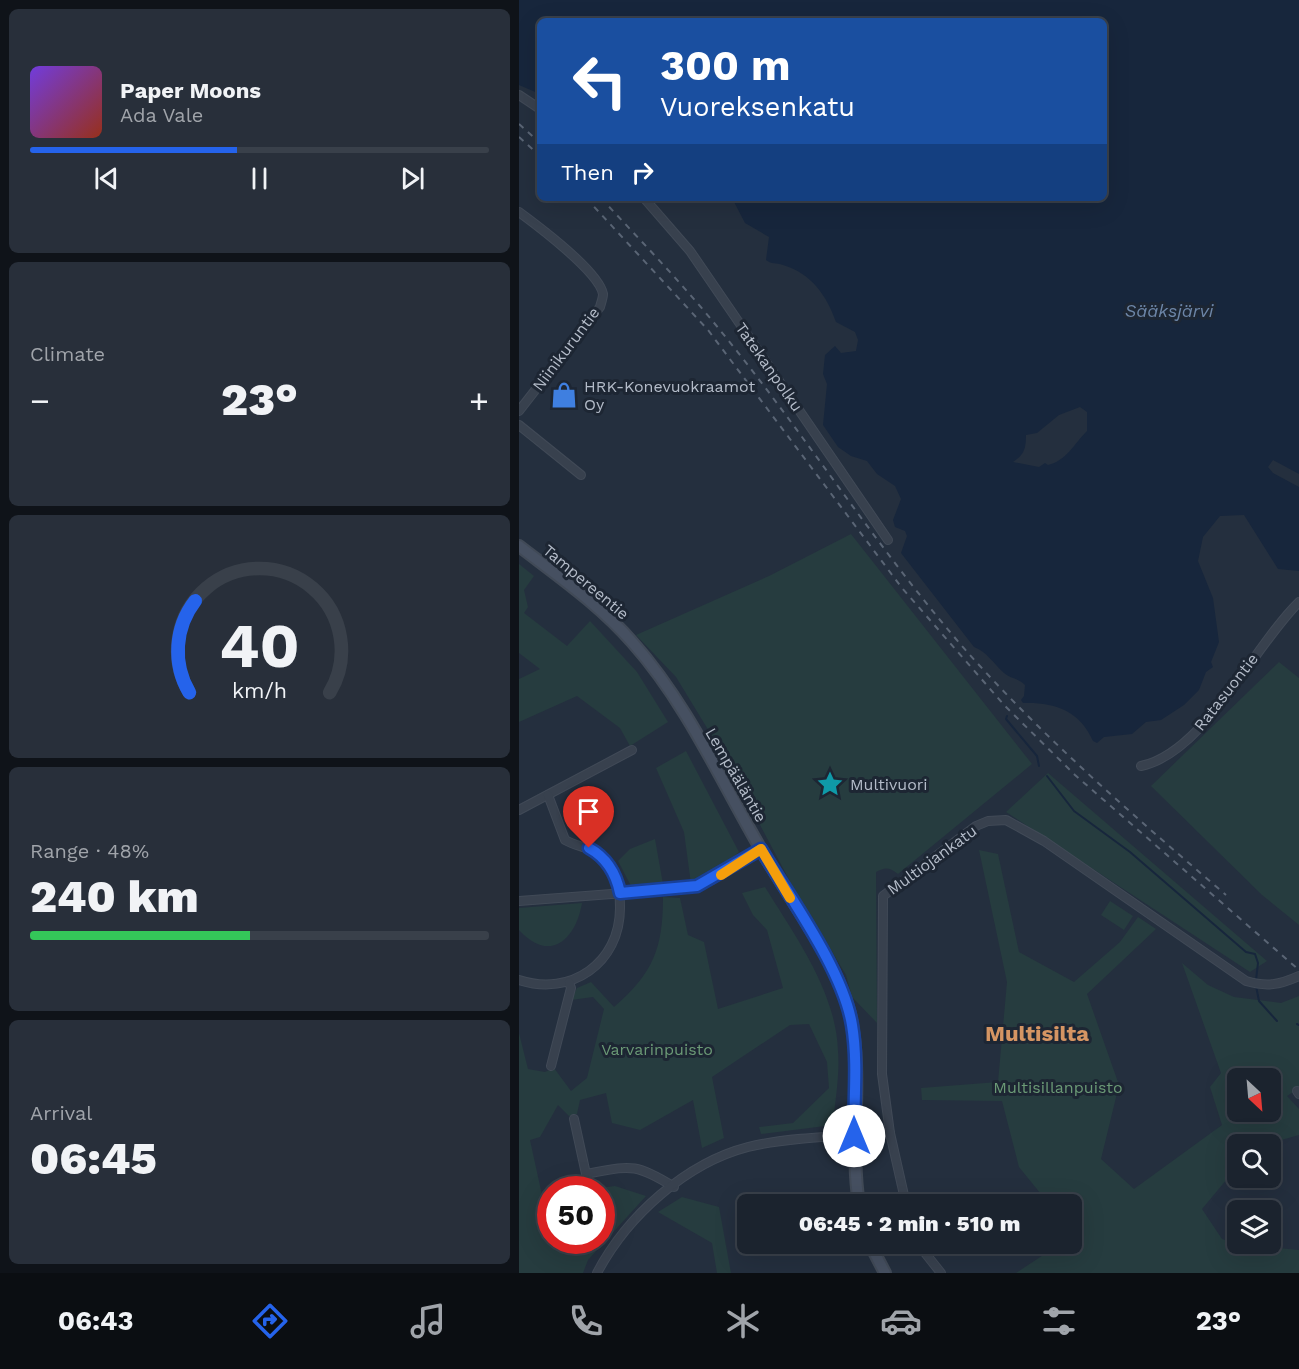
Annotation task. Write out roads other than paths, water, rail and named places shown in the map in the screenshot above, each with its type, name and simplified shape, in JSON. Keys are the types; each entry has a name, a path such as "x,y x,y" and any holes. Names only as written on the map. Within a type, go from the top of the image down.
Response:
{"main road":[{"name":"Tampereentie","path":"519,546 587,599 633,642"},
{"name":"Lempääläntie","path":"633,642 665,684 823,953 849,1011 855,1059 854,1136 858,1194"},
{"path":"875,1254 885,1273"}],"street":[{"path":"519,94 537,107"},
{"name":"Tatekanpolku","path":"647,201 690,251 888,540"},
{"name":"Niinikuruntie","path":"519,212 573,255 600,286 603,295 600,307 519,411"},
{"path":"519,424 581,475"},
{"name":"Ratasuontie","path":"1141,766 1157,762 1185,744 1299,602"},
{"path":"519,810 632,750"},
{"path":"519,980 543,985 569,982 593,969 610,948 619,925 620,893 616,877 602,857 589,848 565,840 548,795"},
{"name":"Multiojankatu","path":"904,1194 890,1133 882,1074 883,896 976,826 988,821 1006,820 1083,867 1246,981 1262,986 1275,985 1299,976"},
{"path":"519,901 697,886 761,849"},
{"path":"551,1066 570,988 569,982"},
{"path":"574,1119 586,1174 632,1166 648,1171 674,1187"},
{"path":"597,1273 630,1226 674,1187 720,1157 752,1146 890,1133"},
{"path":"926,1254 941,1273"}],"water":[{"name":"Sääksjärvi","path":"519,0 1299,0 1299,474 1273,460 1268,467 1273,473 1299,487 1299,571 1278,569 1244,515 1220,516 1203,537 1198,561 1213,598 1219,642 1211,662 1213,667 1206,672 1199,690 1184,705 1161,720 1146,722 1132,734 1104,737 1097,743 1093,741 1081,722 1065,710 1046,704 1023,703 1021,700 1024,696 1025,685 1004,673 986,655 974,647 901,553 907,536 905,531 895,527 893,520 901,499 895,486 877,474 867,461 851,456 838,447 823,425 827,384 823,374 825,355 835,346 841,353 856,351 858,340 855,332 836,322 828,303 810,280 793,269 766,260 769,237 745,223 734,201 1107,201 1107,18 537,18 537,93 519,85","holes":["1080,407 1087,412 1087,431 1060,460 1054,463 1048,465 1045,463 1039,467 1013,462 1023,452 1026,435 1037,433 1059,415"]}],"waterway":[{"path":"1007,716 1006,719 1037,756 1039,766"},
{"path":"1047,776 1074,811 1130,852 1246,952 1255,954 1258,963 1256,980"},
{"path":"1256,986 1259,1001 1277,1021"}],"railway":[{"path":"519,124 537,140"},
{"path":"519,137 537,153"},
{"path":"589,201 708,330 902,588 1005,706 1075,775 1299,970"},
{"path":"604,201 673,276 747,363 898,567 962,646 1056,744 1226,895"}],"place":[{"name":"HRK-Konevuokraamot Oy","path":"564,395"},
{"name":"Multivuori","path":"830,784"}],"district":[{"name":"Multisilta","path":"1037,1033"}],"park label":[{"name":"Varvarinpuisto","path":"657,1049"},
{"name":"Multisillanpuisto","path":"1058,1087"}]}
